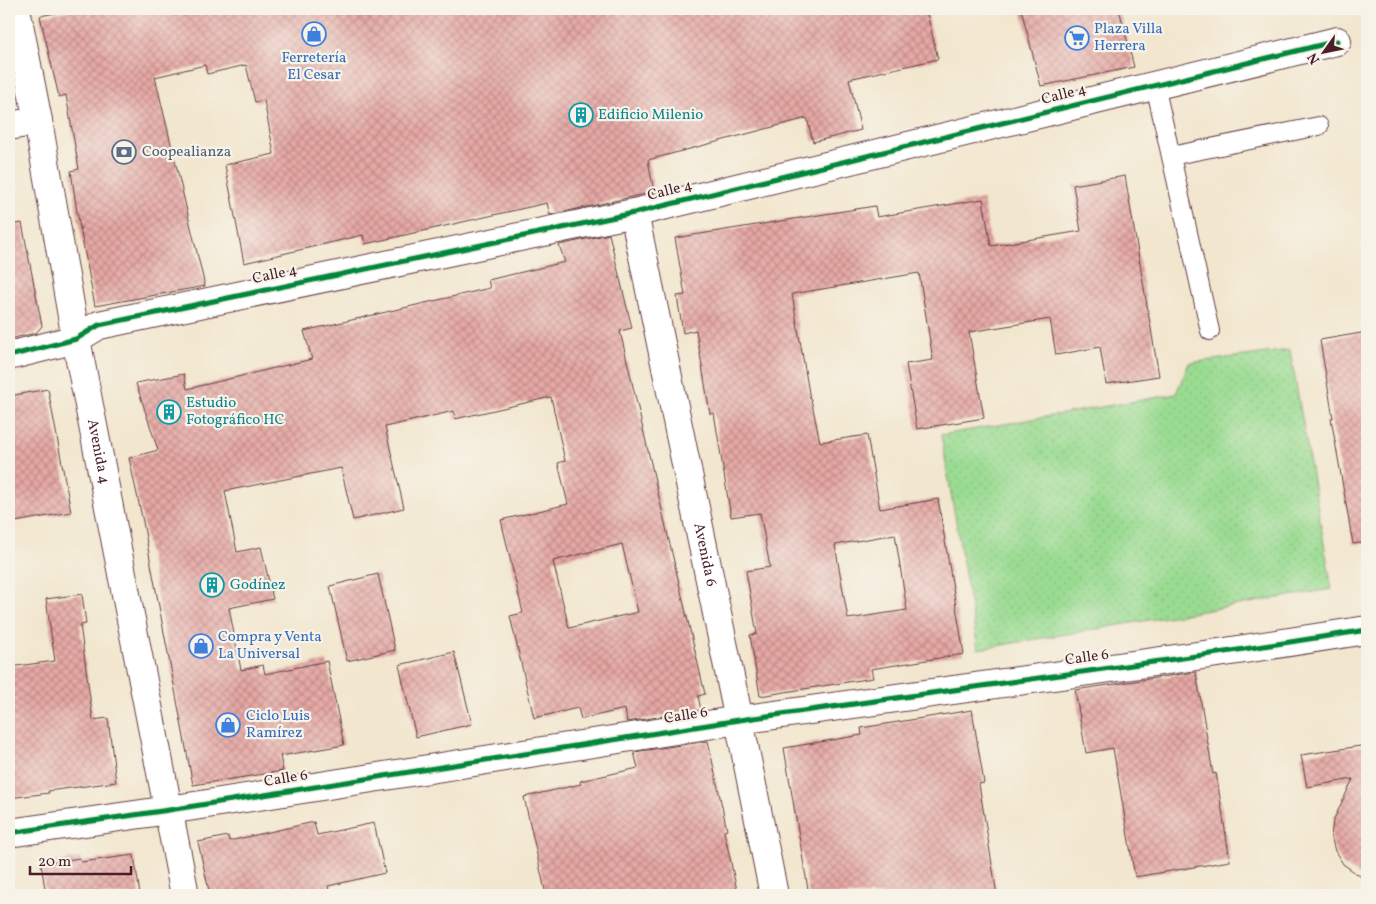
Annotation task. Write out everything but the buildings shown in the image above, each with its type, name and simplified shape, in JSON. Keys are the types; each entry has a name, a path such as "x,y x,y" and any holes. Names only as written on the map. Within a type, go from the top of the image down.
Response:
{"street":[{"name":"Avenida 4","path":"16,9 38,121 76,339 185,895"},
{"name":"Calle 4","path":"9,356 76,339 100,325 634,213 1337,40"},
{"path":"9,126 38,121"},
{"name":"Avenida 6","path":"634,213 774,895"},
{"name":"Calle 6","path":"9,832 169,810 739,720 1367,630"}],"lane":[{"path":"1155,85 1210,330"},
{"path":"1171,156 1319,126"}],"green space":[{"path":"1290,350 1332,589 978,649 941,435 1176,394 1189,363"}],"cycle path":[{"path":"9,356 76,339 99,325 634,213 1337,41"},
{"path":"9,833 169,810 739,720 1225,652 1367,630"}],"place":[{"name":"Ferretería El Cesar","path":"314,34"},
{"name":"Plaza Villa Herrera","path":"1077,38"},
{"name":"Edificio Milenio","path":"581,115"},
{"name":"Coopealianza","path":"124,152"},
{"name":"Estudio Fotográfico HC","path":"169,412"},
{"name":"Godínez","path":"212,585"},
{"name":"Compra y Venta La Universal","path":"201,646"},
{"name":"Ciclo Luis Ramírez","path":"228,725"}]}
